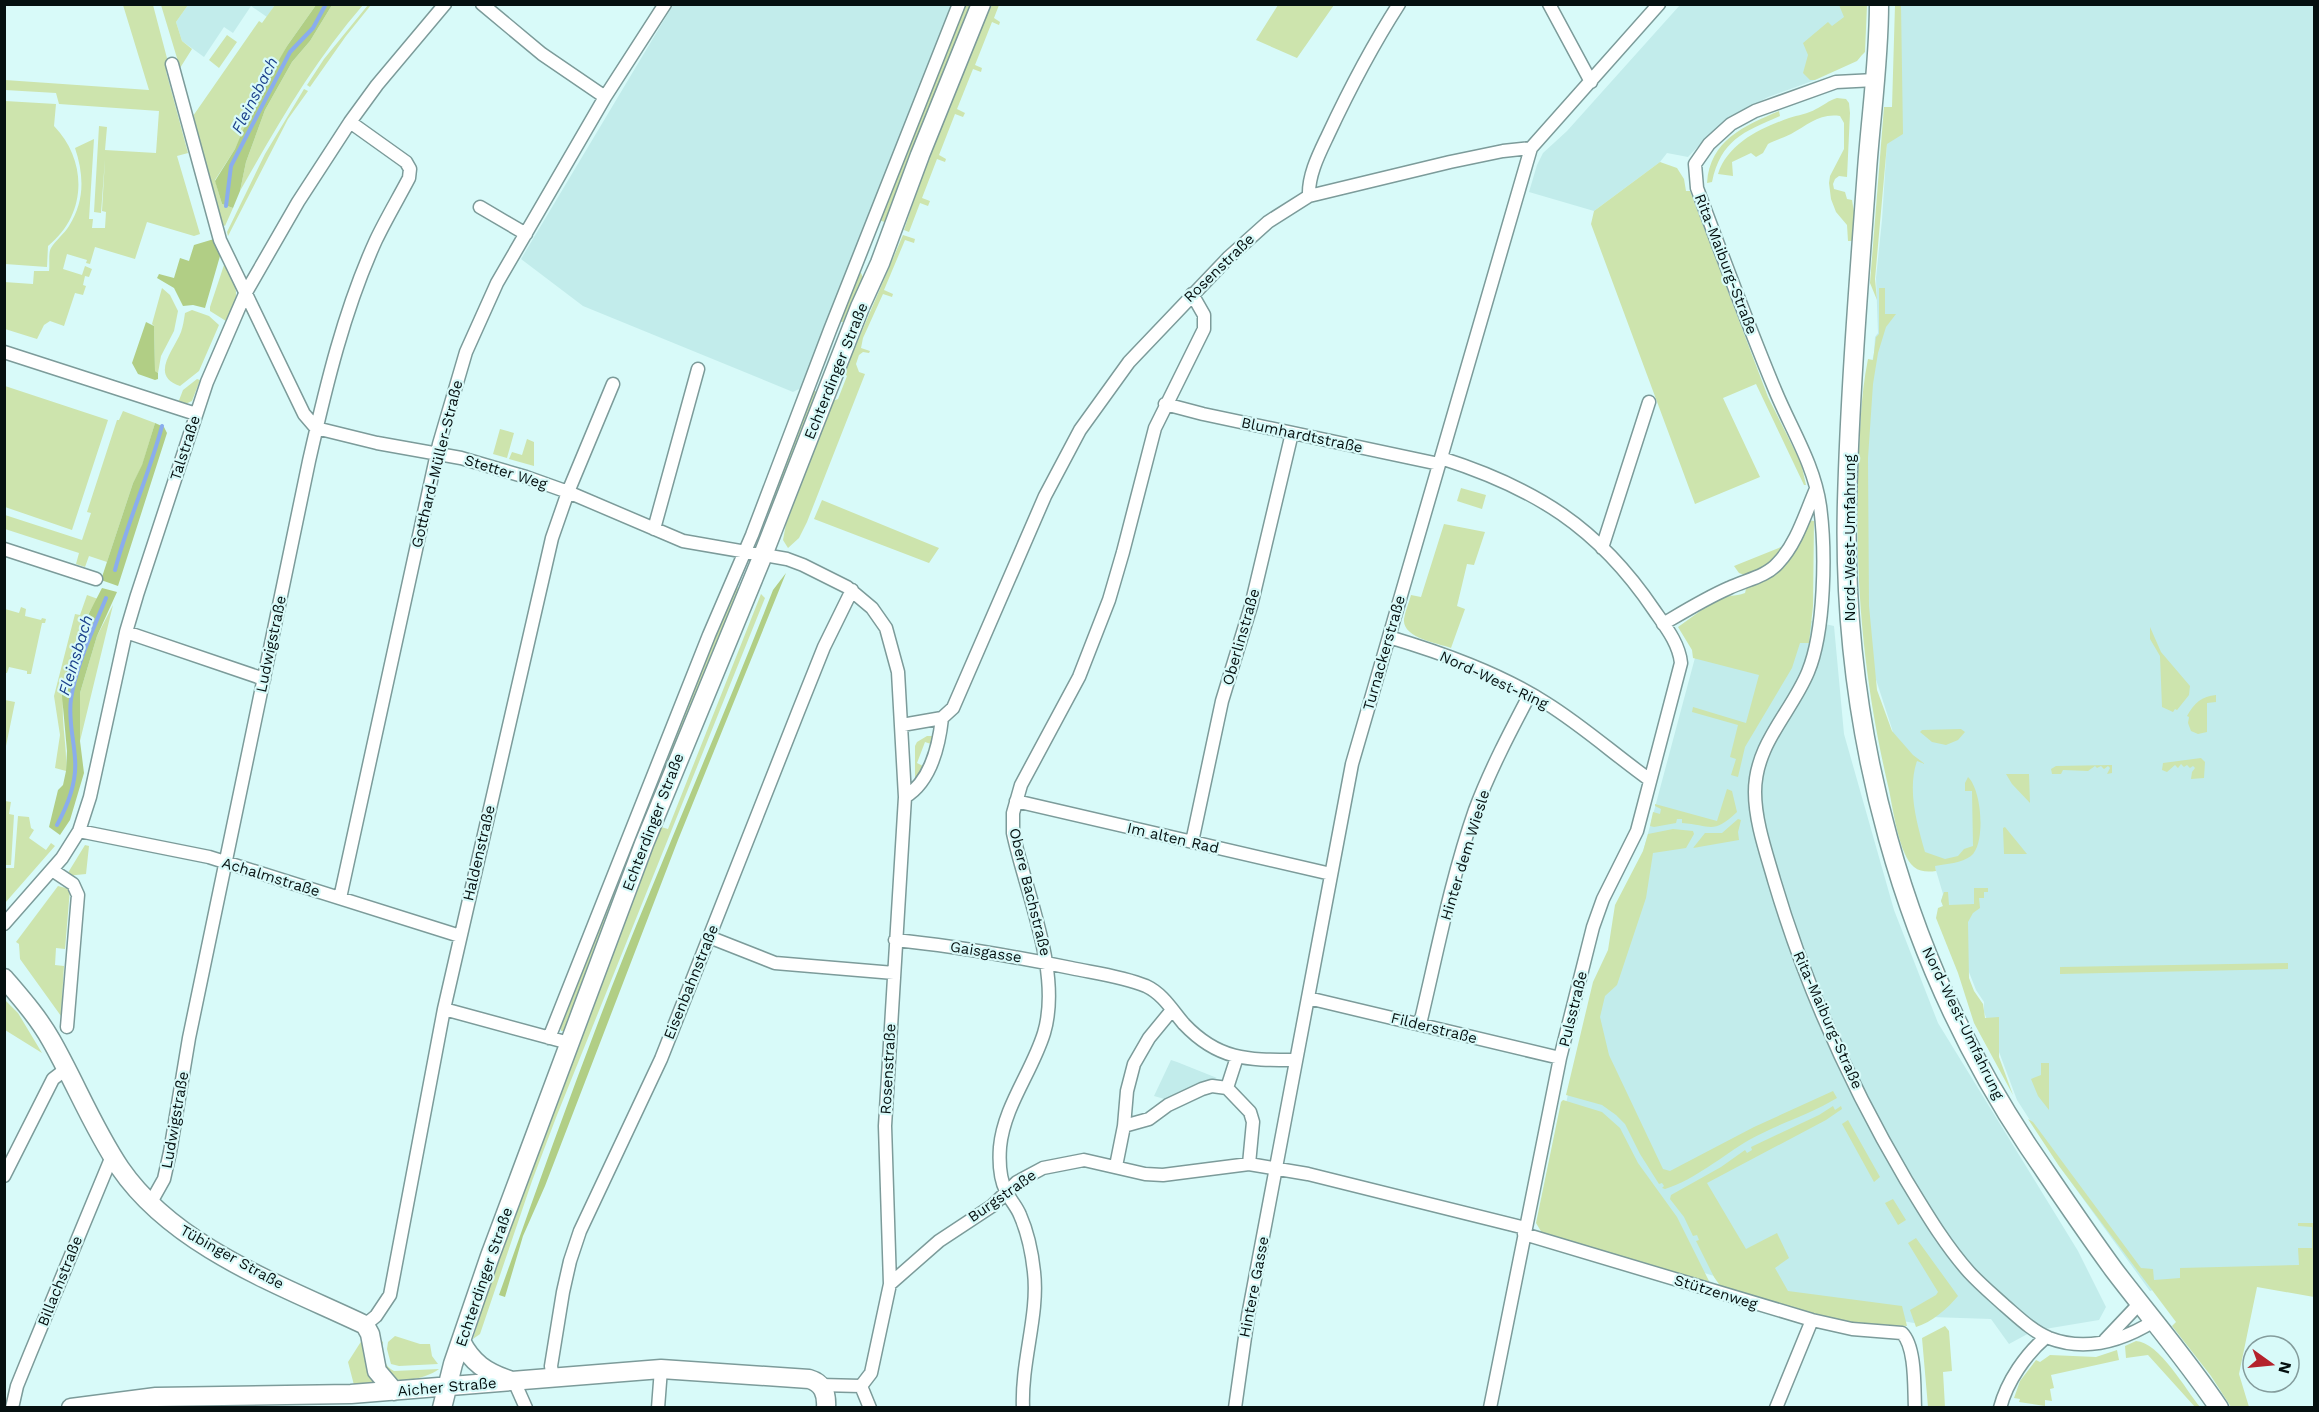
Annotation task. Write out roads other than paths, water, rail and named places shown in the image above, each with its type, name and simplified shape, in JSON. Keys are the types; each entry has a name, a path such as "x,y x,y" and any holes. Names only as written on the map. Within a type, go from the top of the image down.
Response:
{"main road":[{"name":"Echterdinger Straße","path":"442,1407 460,1341 569,1043 754,554 880,264 920,155 981,4"},
{"name":"Nord-West-Umfahrung","path":"1879,4 1851,403 1847,502 1850,630 1865,742 1882,818 1906,897 1936,972 1965,1035 2025,1142 2089,1235 2219,1407"},
{"name":"Tübinger Straße","path":"4,978 36,1017 50,1039 112,1156 130,1182 150,1204 171,1223 208,1247 262,1276 365,1325"},
{"path":"365,1325 370,1334 377,1371 394,1391"},
{"path":"460,1341 483,1370 514,1381"},
{"name":"Aicher Straße","path":"71,1407 156,1397 186,1402 394,1391 661,1369 802,1378 814,1380 820,1385"},
{"path":"820,1385 825,1393 826,1407"}],"street":[{"name":"Talstraße","path":"4,924 69,849 79,831 90,797 126,632 196,414 219,351 244,294 298,202 350,122 377,85 445,4"},
{"path":"482,4 542,54 605,97"},
{"name":"Gotthard-Müller-Straße","path":"340,898 437,453 466,352 497,283 605,97 664,4"},
{"name":"Echterdinger Straße","path":"549,1038 709,636 754,554 860,256 958,4"},
{"path":"1309,196 1308,188 1313,171 1333,125 1363,65 1399,4"},
{"path":"1549,4 1591,82"},
{"path":"1531,148 1659,4"},
{"path":"172,63 220,240 244,294 304,414 316,428"},
{"name":"Rita-Maiburg-Straße","path":"1875,80 1836,82 1755,111 1731,124 1709,144 1695,164 1697,188 1776,392 1817,488 1822,541 1821,605 1817,645 1803,683 1766,746 1756,780 1757,810 1768,859 1791,935 1816,1002 1886,1145 1932,1221 1967,1270 2020,1319 2046,1337 2080,1346 2094,1345 2105,1340 2117,1340 2154,1321"},
{"name":"Ludwigstraße","path":"150,1204 164,1179 168,1162 189,1038 316,428 354,296 376,240 409,178 410,169 406,162 350,122"},
{"name":"Rosenstraße","path":"861,1386 871,1373 890,1284 885,1126 905,797 918,788 923,779 938,744 942,718 953,708 1045,496 1080,430 1129,362 1192,294 1268,222 1309,196 1450,162 1531,148"},
{"name":"Turnackerstraße","path":"1276,1167 1352,764 1531,148"},
{"path":"480,207 525,234"},
{"path":"860,256 880,264"},
{"name":"Obere Bachstraße","path":"1023,1407 1024,1365 1034,1304 1035,1275 1026,1228 1006,1191 1000,1164 1000,1146 1010,1110 1045,1031 1050,993 1047,963 1013,833 1013,813 1025,777 1079,677 1094,639 1124,552 1155,428 1204,329 1204,315 1192,294"},
{"path":"4,352 196,414"},
{"path":"654,529 698,369"},
{"name":"Haldenstraße","path":"365,1325 376,1316 390,1295 444,1009 549,547 568,492 612,384"},
{"path":"1602,548 1649,402"},
{"name":"Blumhardtstraße","path":"1165,404 1292,433 1440,461 1498,478 1533,495 1576,524 1602,548"},
{"name":"Stetter Weg","path":"316,428 487,465 568,492 683,541 787,559 831,577 852,590 879,617 891,642 898,672 905,797"},
{"name":"Oberlinstraße","path":"1192,842 1222,701 1257,585 1292,433"},
{"path":"1663,624 1708,598 1776,566 1787,553 1795,538 1817,488"},
{"name":"Pulsstraße","path":"1490,1407 1560,1058 1593,927 1603,899 1637,831 1681,663 1677,646 1663,624 1632,581 1602,548"},
{"path":"4,549 96,579"},
{"name":"Eisenbahnstraße","path":"552,1379 551,1366 566,1276 580,1231 650,1085 798,712 835,622 852,590"},
{"path":"126,632 264,680"},
{"name":"Nord-West-Ring","path":"1389,637 1463,663 1530,694 1583,728 1650,780"},
{"name":"Hinter dem Wiesle","path":"1420,1024 1457,870 1475,812 1506,739 1530,694"},
{"path":"902,725 942,718"},
{"name":"Im alten Rad","path":"1016,801 1331,874"},
{"name":"Achalmstraße","path":"79,831 209,857 460,936"},
{"path":"52,870 73,884 78,895 67,1027"},
{"path":"709,937 775,963 894,972"},
{"name":"Gaisgasse","path":"895,940 969,949 1112,976 1144,986 1162,997 1184,1023 1214,1049 1237,1057 1296,1060"},
{"name":"Filderstraße","path":"1308,998 1560,1058"},
{"path":"444,1009 569,1043"},
{"path":"1116,1166 1124,1126 1127,1091 1134,1064 1149,1038 1173,1010"},
{"path":"1227,1088 1237,1057"},
{"path":"4,1176 53,1079 66,1069"},
{"path":"1124,1126 1149,1119 1168,1105 1202,1089 1212,1086 1227,1088 1251,1112 1253,1122 1249,1164"},
{"name":"Billachstraße","path":"12,1407 17,1386 112,1156"},
{"name":"Burgstraße","path":"890,1284 939,1241 992,1206 1006,1191 1029,1175 1065,1162 1084,1160 1145,1174 1163,1175 1249,1164 1276,1167"},
{"name":"Stützenweg","path":"1276,1167 1525,1231 1812,1320 1852,1329 1902,1333 1907,1340 1911,1354 1915,1407"},
{"name":"Hintere Gasse","path":"1235,1407 1244,1340 1276,1167"},
{"path":"2105,1340 2140,1303"},
{"path":"1776,1407 1812,1320"},
{"path":"2000,1407 2011,1381 2032,1351 2046,1337"},
{"path":"658,1407 661,1369"},
{"path":"514,1381 526,1407"},
{"path":"820,1385 861,1386 870,1407"}],"waterway":[{"name":"Fleinsbach","path":"226,206 231,166 290,52 313,28 326,4"},
{"name":"Fleinsbach","path":"115,570 162,426"},
{"name":"Fleinsbach","path":"57,825 68,801 75,776 70,714 73,686 106,598"}]}
